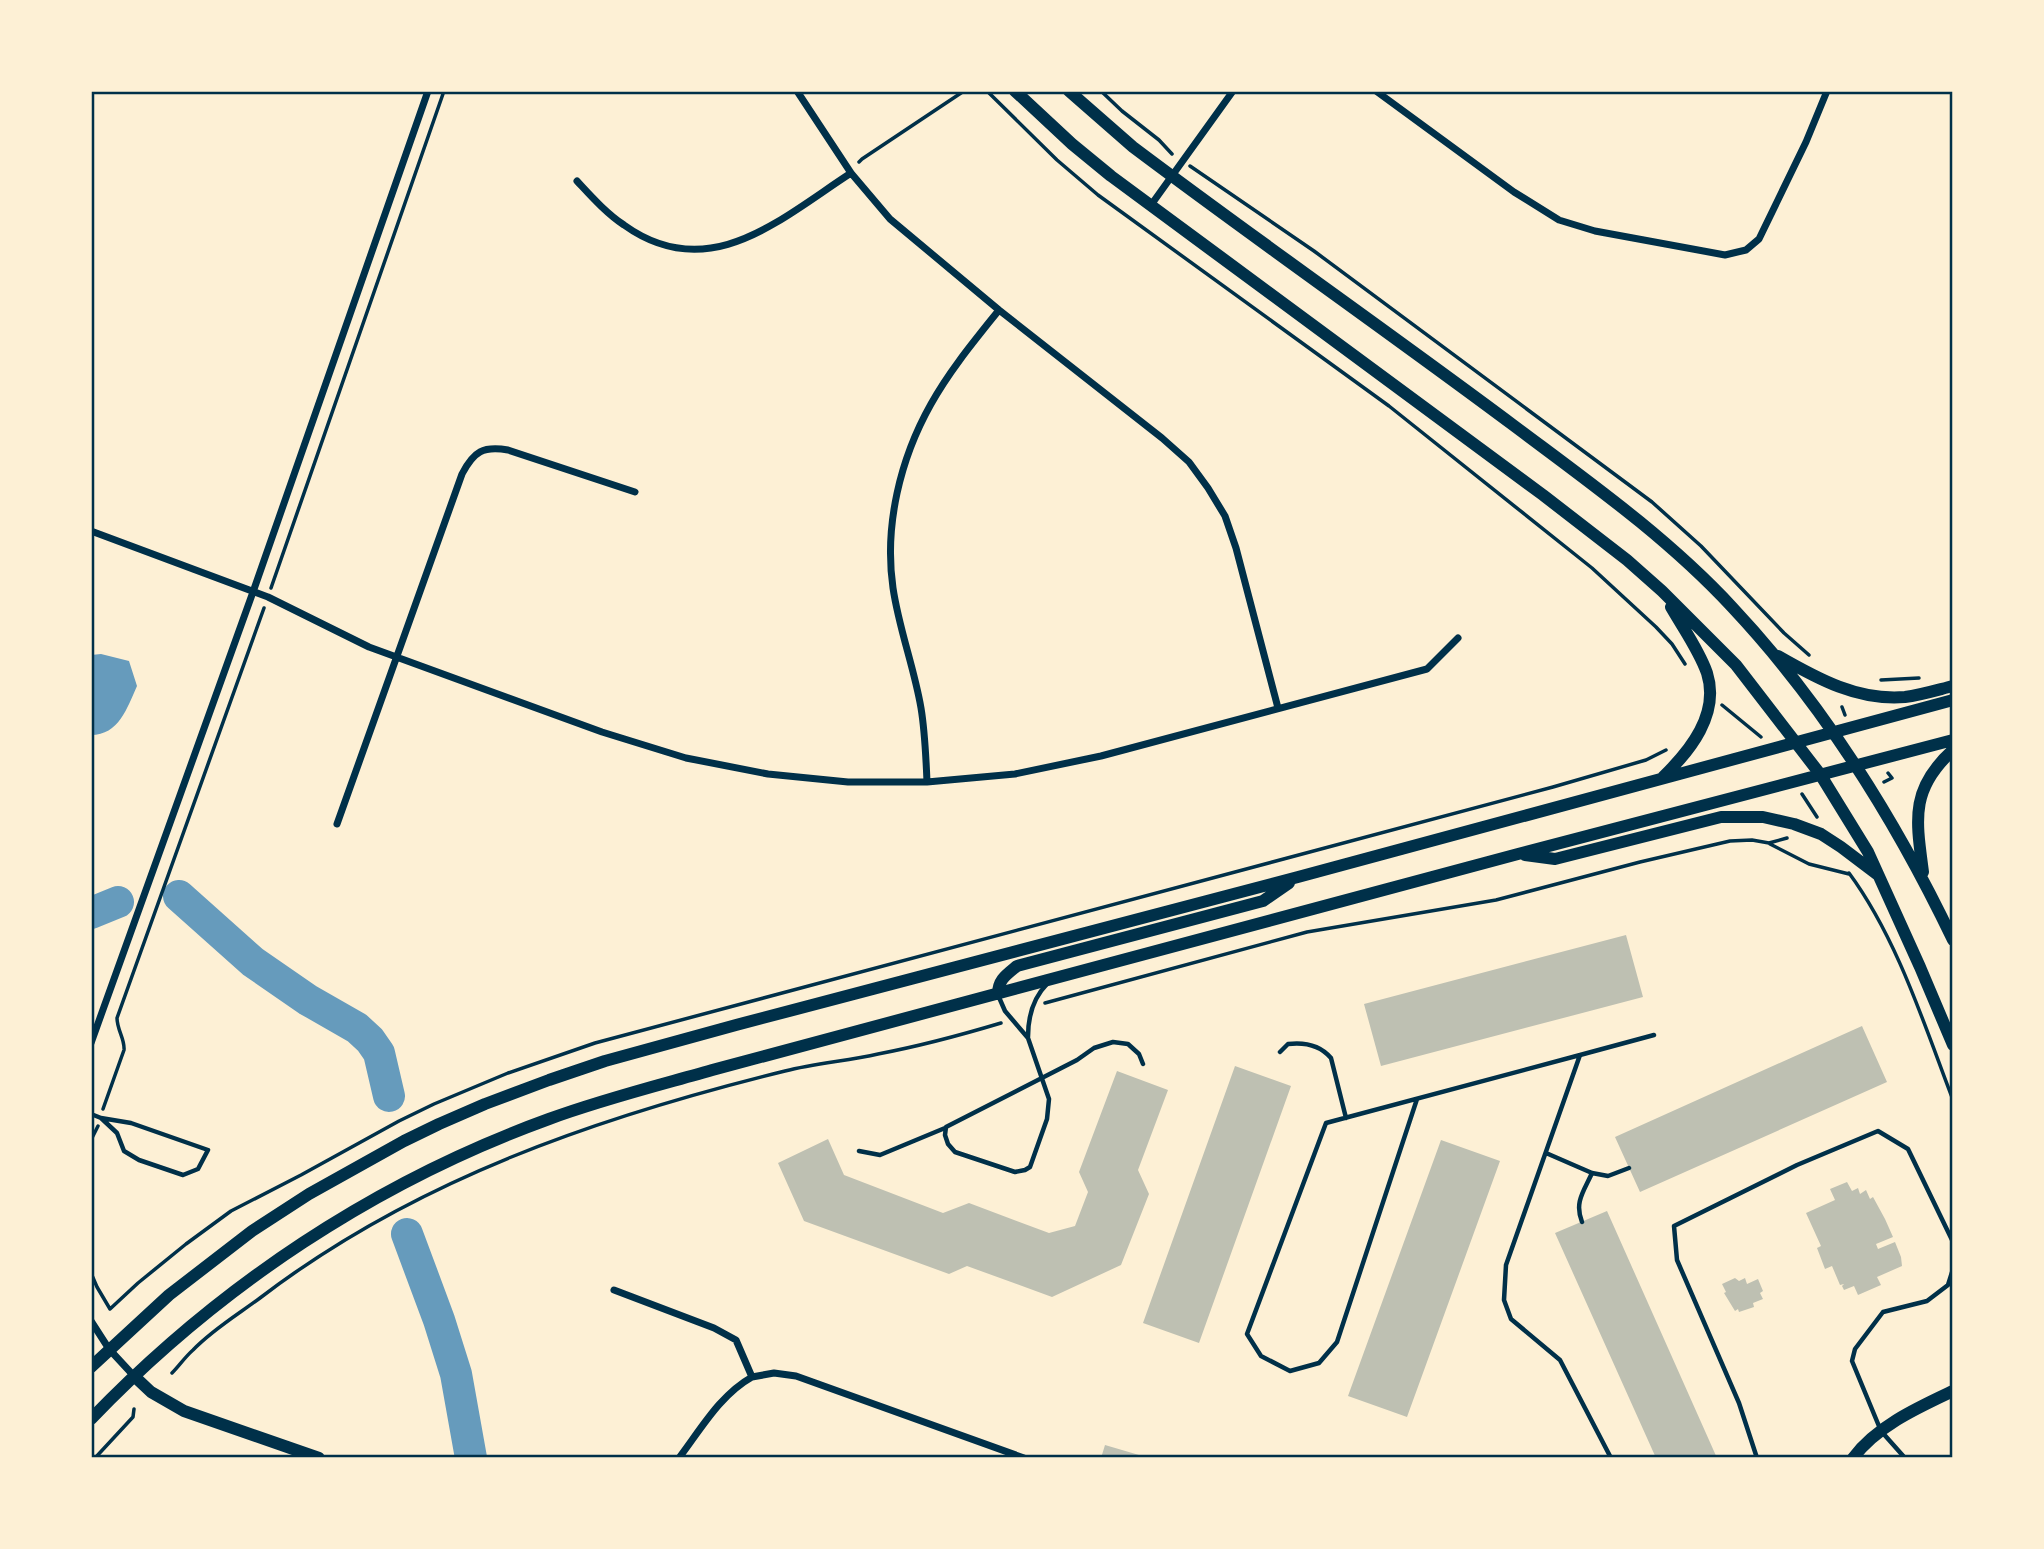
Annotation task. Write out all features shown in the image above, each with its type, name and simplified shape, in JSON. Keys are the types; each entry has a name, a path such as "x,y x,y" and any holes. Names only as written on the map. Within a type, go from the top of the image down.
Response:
{"main road":[{"path":"1015,91 1072,144 1151,205 1627,560 1736,665 1820,774 1868,852 1953,1045"},
{"path":"1069,91 1133,147 1491,408 1631,514 1688,563 1733,608 1834,732 1871,787 1924,879 1953,940"},
{"path":"1662,591 1698,653 1707,674 1710,691 1710,702 1695,742 1662,779"},
{"path":"1771,652 1826,683 1865,695 1906,696 1953,686"},
{"path":"91,1367 169,1295 209,1263 309,1194 404,1141 485,1104 549,1080 669,1043 1953,700"},
{"path":"91,1419 134,1376 211,1308 300,1243 391,1189 494,1140 588,1105 1518,854 1953,740"},
{"path":"1924,879 1917,815 1920,796 1938,763 1953,750"},
{"path":"1518,854 1555,859 1721,817 1763,817 1821,834 1881,877"},
{"path":"998,994 998,985 1002,979 1017,966 1263,901 1298,877"},
{"path":"134,1376 151,1392 184,1411 319,1458"},
{"path":"1853,1458 1900,1417 1953,1391"}],"street":[{"path":"91,1043 253,592 428,91"},
{"path":"797,91 851,173 890,219 1189,462 1225,516 1278,708"},
{"path":"1151,205 1233,91"},
{"path":"1376,91 1514,192 1559,220 1595,231 1725,255 1746,250 1759,239 1827,91"},
{"path":"577,181 623,225 646,239 675,249 704,249 732,245 759,233 851,173"},
{"path":"927,782 921,707 893,587 890,537 897,495 910,447 930,405 956,365 999,310"},
{"path":"337,824 462,474 470,459 492,447 508,450 635,492"},
{"path":"91,531 268,597 369,647 602,733 686,758 768,774 835,780 927,782 1015,774 1101,757 1427,669 1458,638"},
{"path":"614,1290 714,1328 736,1340 752,1377"},
{"path":"91,1321 109,1349 134,1376"},
{"path":"679,1458 727,1395 738,1385 752,1377 775,1373 796,1376 1024,1457"}],"lane":[{"path":"946,1127 948,1144 955,1152 1015,1172 1030,1167 1047,1119 1049,1100 1028,1038 1028,1023 1041,989 1052,979"},
{"path":"998,994 1005,1011 1028,1038"},
{"path":"1417,1099 1337,1342 1319,1363 1290,1371 1261,1356 1247,1334 1326,1123 1654,1035"},
{"path":"859,1151 880,1155 946,1127 1077,1060 1094,1048 1113,1042 1128,1044 1143,1063"},
{"path":"1280,1052 1288,1044 1301,1043 1325,1051 1331,1058 1346,1118"},
{"path":"1580,1055 1507,1265 1504,1300 1511,1318 1560,1360 1611,1458"},
{"path":"91,1114 131,1123 208,1150 198,1169 183,1175 139,1160 124,1151 117,1133 101,1118"},
{"path":"1757,1458 1739,1403 1677,1260 1674,1227 1797,1165 1878,1131 1908,1149 1953,1242"},
{"path":"1546,1153 1592,1173 1608,1176 1629,1168"},
{"path":"1581,1222 1577,1211 1579,1202 1592,1173"},
{"path":"1905,1458 1881,1431 1852,1361 1855,1349 1883,1312 1927,1301 1948,1285 1953,1269"}],"path":[{"path":"91,1140 124,1051 125,1044 117,1018 268,597 444,91"},
{"path":"851,173 862,159 964,91"},
{"path":"987,91 1022,128 1080,180 1405,418 1592,568 1637,607 1672,644 1689,671"},
{"path":"1101,91 1159,140 1168,151 1314,251 1652,502 1701,546 1784,633 1816,659"},
{"path":"1875,679 1902,680 1922,677"},
{"path":"1837,712 1844,700"},
{"path":"1721,704 1761,737"},
{"path":"1842,707 1845,715"},
{"path":"1756,731 1765,728"},
{"path":"1884,782 1892,778 1888,772"},
{"path":"1802,794 1818,819"},
{"path":"1813,811 1823,804"},
{"path":"1769,843 1791,838"},
{"path":"1040,1005 1318,929 1496,900 1730,841 1752,840 1769,843 1809,864 1849,874"},
{"path":"1841,864 1871,906 1894,952 1953,1100"},
{"path":"172,1373 193,1349 211,1334 307,1264 399,1208 510,1157 637,1111 747,1081 901,1049 1002,1022"},
{"path":"91,1273 110,1309"},
{"path":"95,1458 133,1417 134,1409"}],"water":[{"path":"101,654 129,661 137,686 121,719 109,730 91,735 91,655"}],"building":[{"path":"1626,935 1643,997 1381,1066 1364,1004"},
{"path":"1862,1026 1887,1082 1640,1192 1615,1137"},
{"path":"1235,1066 1291,1086 1199,1343 1143,1323"},
{"path":"1117,1071 1168,1090 1138,1170 1149,1194 1121,1265 1052,1297 967,1266 949,1274 804,1221 778,1163 828,1139 844,1175 943,1213 969,1203 1049,1233 1075,1226 1088,1192 1079,1172"},
{"path":"1441,1140 1500,1161 1407,1417 1348,1396"},
{"path":"1847,1182 1852,1191 1858,1188 1860,1194 1866,1190 1870,1199 1873,1197 1893,1237 1876,1244 1878,1249 1895,1242 1902,1266 1877,1277 1881,1285 1858,1295 1854,1286 1844,1290 1844,1284 1840,1285 1832,1266 1825,1269 1817,1248 1821,1246 1806,1213 1835,1200 1830,1189"},
{"path":"1607,1211 1717,1458 1656,1458 1555,1233"},
{"path":"1735,1278 1739,1281 1745,1278 1747,1284 1758,1279 1763,1299 1753,1303 1754,1307 1735,1311 1724,1293 1726,1292 1722,1284"},
{"path":"1105,1445 1139,1455 1138,1458 1101,1458"}],"waterway":[{"path":"179,896 253,962 308,1000 357,1028 370,1040 379,1053 389,1096"},
{"path":"91,913 118,902"},
{"path":"407,1234 456,1374 471,1458"}]}
